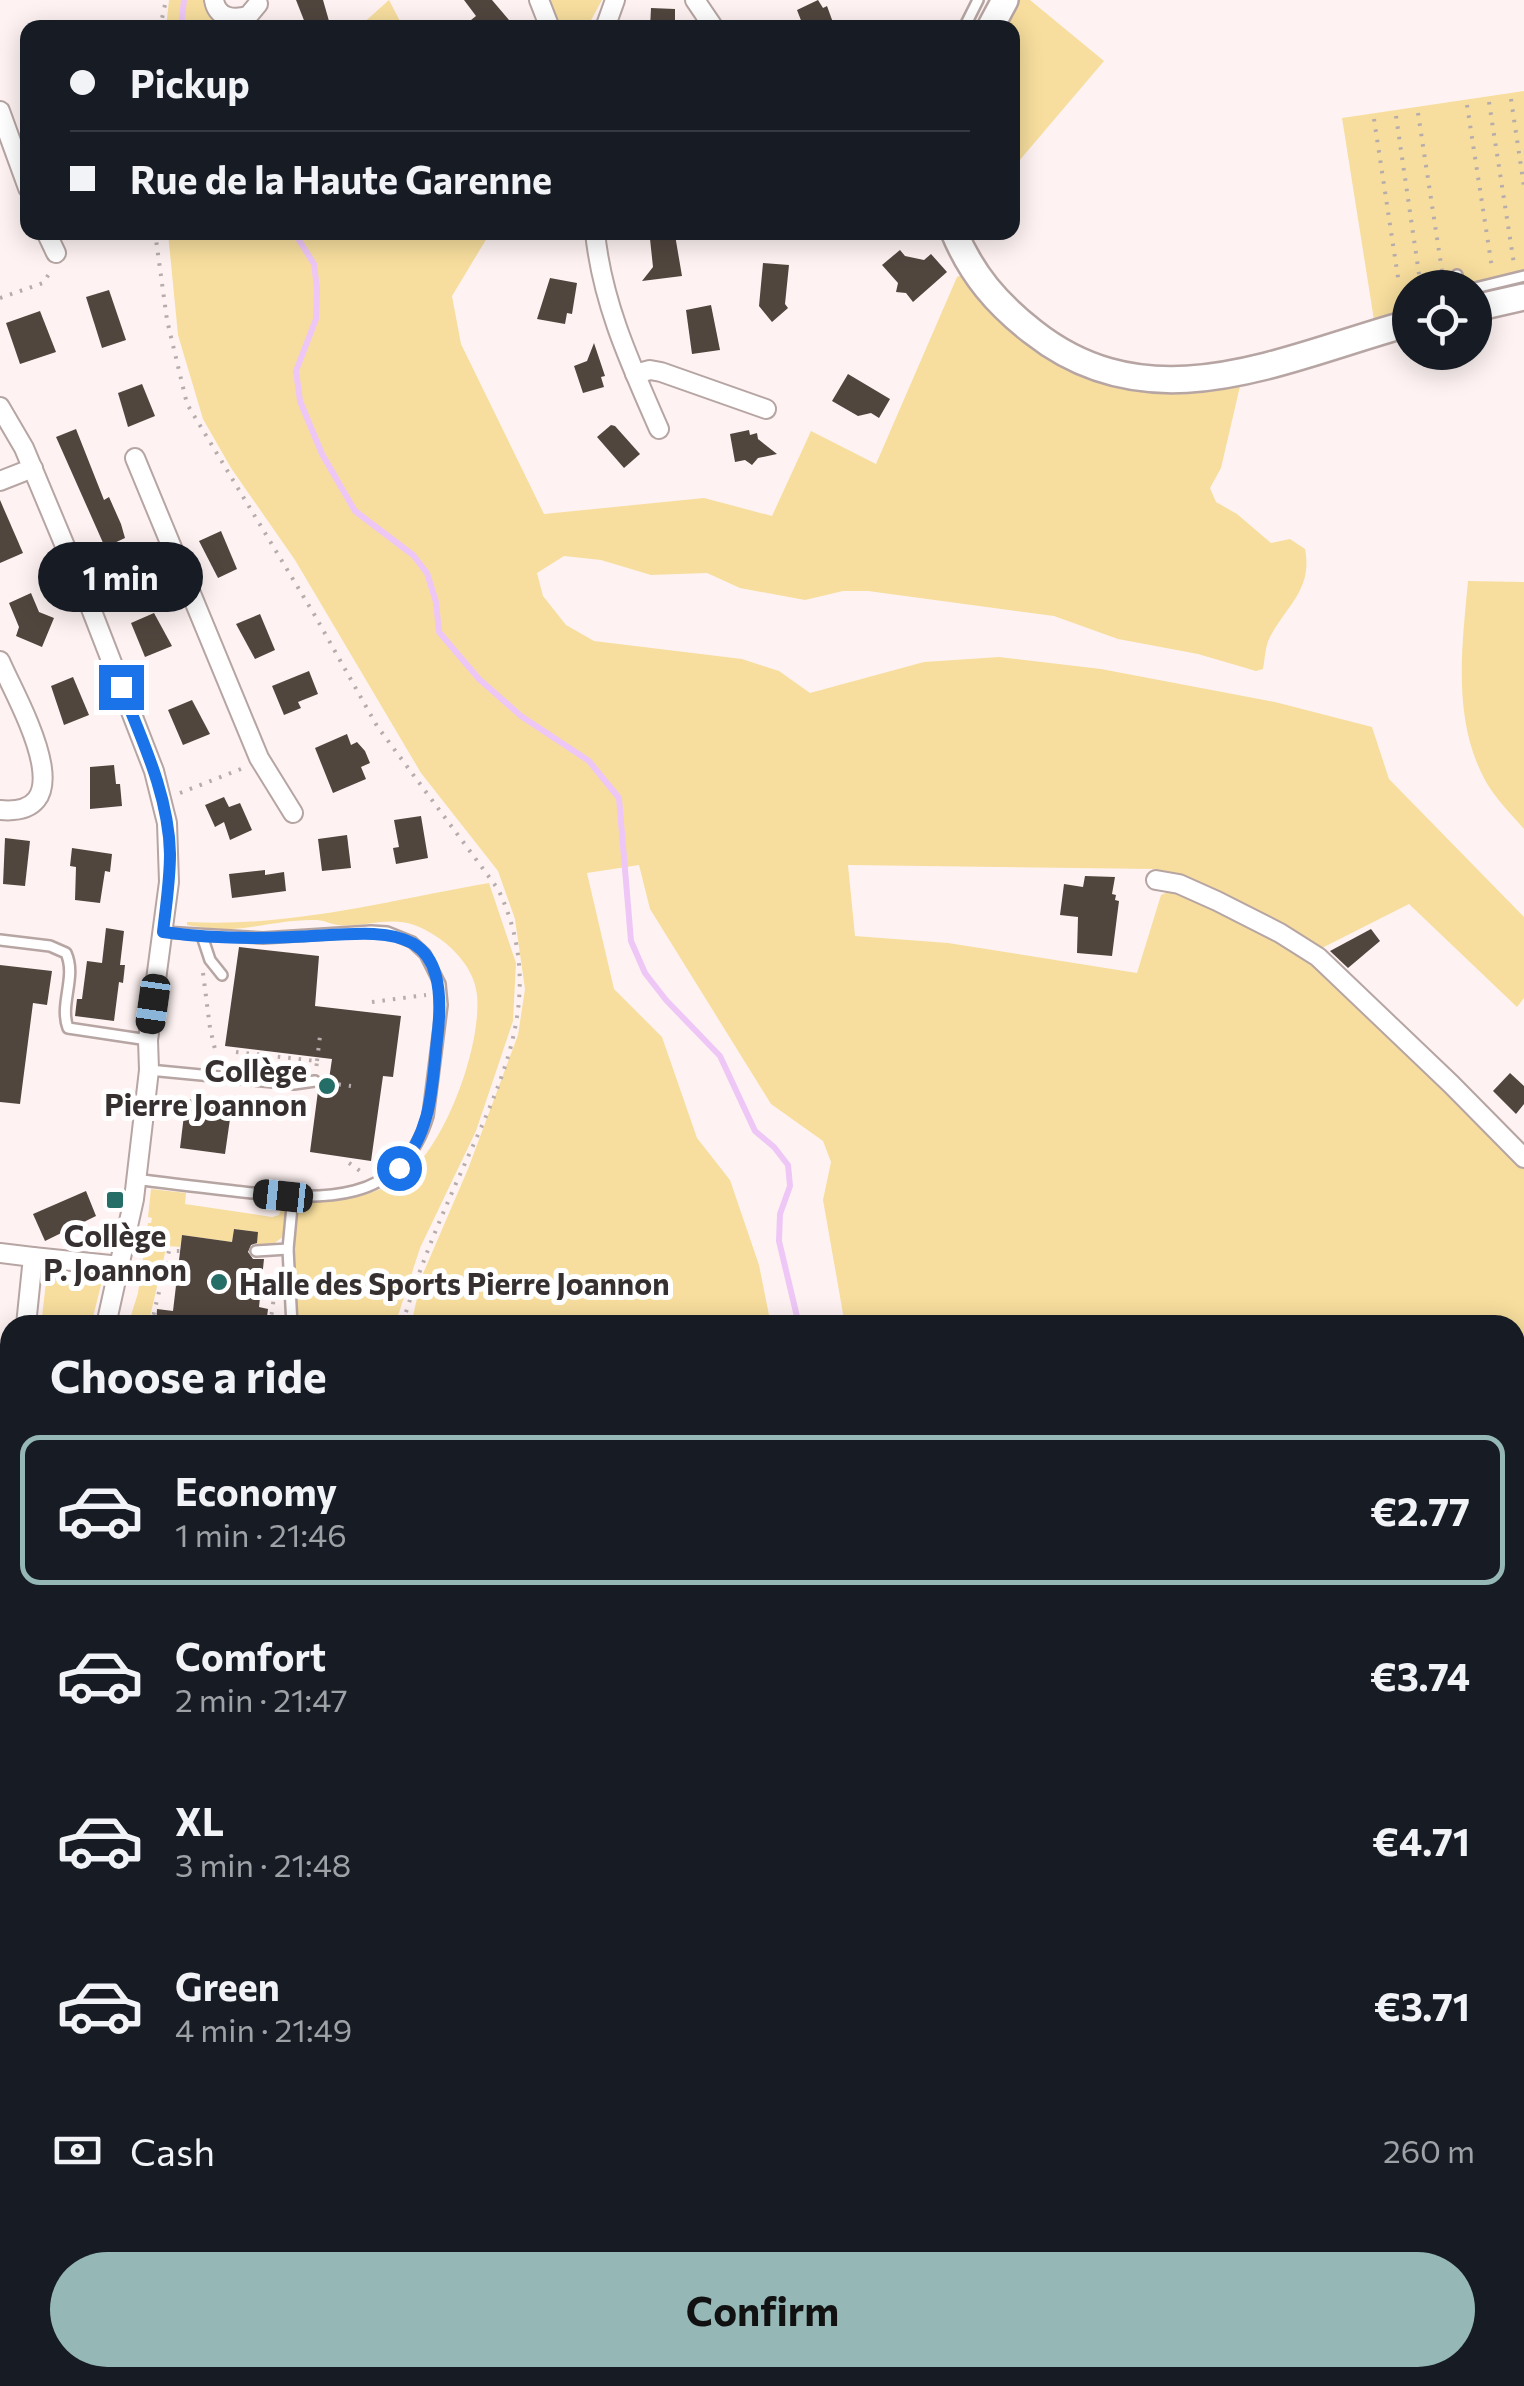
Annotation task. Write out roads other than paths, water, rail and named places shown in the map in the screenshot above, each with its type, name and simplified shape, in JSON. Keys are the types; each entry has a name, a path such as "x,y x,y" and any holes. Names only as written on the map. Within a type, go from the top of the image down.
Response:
{"main road":[{"path":"958,240 974,273 991,295 1046,343 1073,359 1108,372 1147,380 1183,382 1226,376 1392,328"},
{"path":"1492,304 1524,297"}],"street":[{"path":"214,0 220,13 229,18 248,16 261,8"},
{"path":"0,111 20,166"},
{"path":"50,240 56,253"},
{"path":"596,240 605,290 634,374 659,429"},
{"path":"634,374 661,372 766,409"},
{"path":"0,407 33,468 143,743 162,800 170,850 136,1179 108,1315"},
{"path":"135,458 261,762 294,812"},
{"path":"0,480 33,468"},
{"path":"88,602 178,562"},
{"path":"0,661 45,770 35,802 17,811 0,810"},
{"path":"1156,880 1179,884 1216,901 1280,933 1318,958 1524,1158"},
{"path":"0,1253 120,1266"},
{"path":"27,1315 32,1257"}],"lane":[{"path":"1492,284 1524,276"},
{"path":"136,1179 293,1196 328,1196 366,1188 399,1168 414,1152 428,1116 440,992 434,967 412,942 387,932 263,938 163,932"},
{"path":"202,936 222,975"},
{"path":"0,940 50,946 66,953 70,968 64,1016 68,1028 148,1040"},
{"path":"149,1070 294,1084 314,1081"},
{"path":"291,1315 288,1249 293,1196"},
{"path":"256,1250 288,1249"}],"waterway":[{"path":"182,20 184,0"},
{"path":"299,240 314,264 317,289 316,319 296,371 300,401 322,454 355,511 413,555 427,573 436,602 439,632 479,679 521,716 589,761 619,798 631,941 645,973 720,1056 755,1131 788,1165 790,1186 780,1214 779,1241 797,1315"}],"place":[{"name":"Collège Pierre Joannon","path":"327,1086"},
{"name":"Collège P. Joannon","path":"115,1200"},
{"name":"Halle des Sports Pierre Joannon","path":"219,1282"}]}
